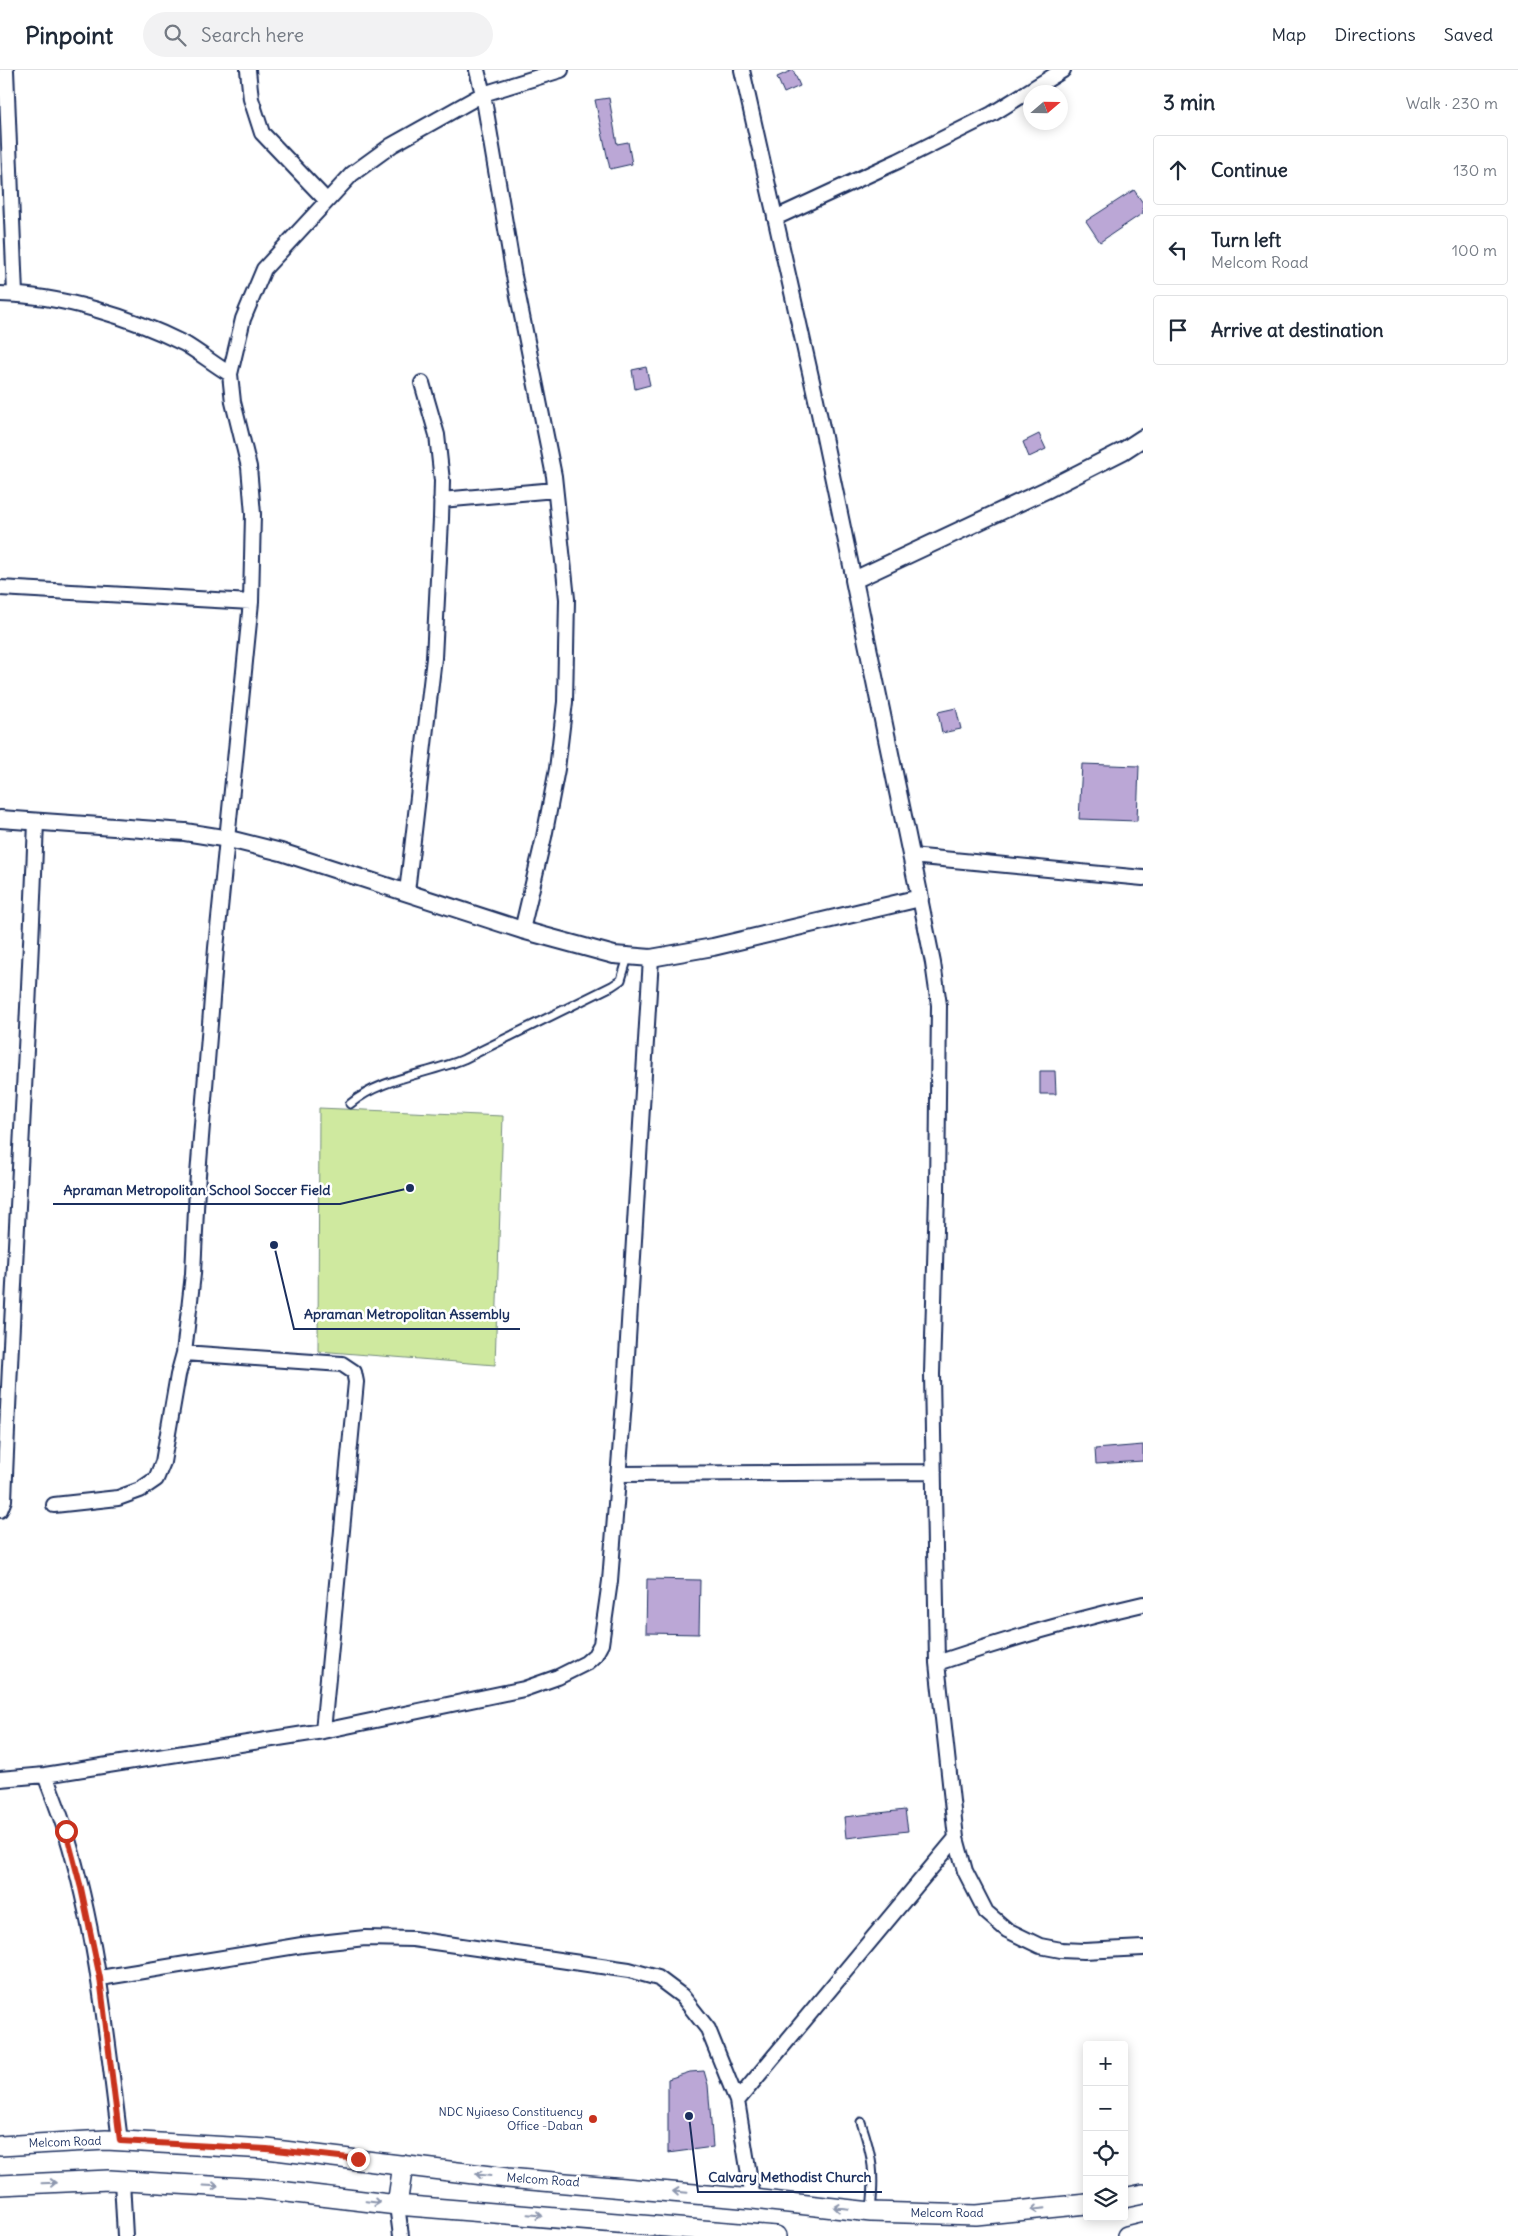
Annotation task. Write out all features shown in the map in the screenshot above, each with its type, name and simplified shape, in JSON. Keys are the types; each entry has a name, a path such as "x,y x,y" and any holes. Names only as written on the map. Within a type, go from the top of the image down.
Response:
{"main road":[{"name":"Melcom Road","path":"0,2146 120,2141 267,2149 507,2178 753,2199 871,2212 976,2215 1083,2204"},
{"path":"398,2204 403,2165"},
{"path":"0,2185 122,2181 262,2189 628,2226 776,2236"},
{"path":"1128,2197 1143,2194"},
{"path":"1127,2236 1143,2232"}],"street":[{"path":"6,70 12,168 15,294"},
{"path":"248,70 251,99 262,133 326,200"},
{"path":"477,70 483,94 514,276 555,490 566,599 564,702 556,769 548,818 522,930"},
{"path":"54,1505 118,1498 140,1490 156,1479 163,1462 178,1375 184,1353 193,1274 196,1188 216,957 251,602 253,514 249,467 233,402 230,374 242,319 264,269 352,174 392,144 483,94 561,70"},
{"path":"742,70 854,580 920,898 939,1005 937,1193 932,1374 937,1663 956,1838 965,1871 986,1912 1007,1930 1040,1946 1060,1950 1084,1951 1143,1948"},
{"path":"775,218 898,161 992,114 1063,70"},
{"path":"0,294 15,294 68,303 133,321 186,345 230,374"},
{"path":"407,892 434,658 442,481 437,434 422,383"},
{"path":"854,580 1046,490 1123,451 1143,438"},
{"path":"441,500 555,490"},
{"path":"0,588 251,602"},
{"path":"0,819 185,832 228,839 281,852 522,930 614,955 651,958 713,948 920,898"},
{"path":"0,1510 4,1500 30,1000 36,821"},
{"path":"911,856 1143,878"},
{"path":"0,1779 44,1775 323,1732 524,1689 558,1677 586,1663 596,1655 601,1644 610,1581 651,958"},
{"path":"184,1353 342,1364 354,1372 356,1382 323,1732"},
{"path":"618,1474 934,1472"},
{"path":"937,1663 1063,1623 1143,1604"},
{"path":"44,1775 69,1841 100,1978 120,2141"},
{"path":"737,2101 956,1838"},
{"path":"100,1978 292,1946 365,1938 413,1940 629,1970 658,1978 682,1996 708,2029 737,2101 753,2199"},
{"path":"122,2181 125,2236"},
{"path":"398,2204 401,2236"}],"lane":[{"path":"350,1104 364,1092 382,1084 445,1067 464,1059 612,986 620,980 628,956"},
{"path":"861,2122 872,2155 871,2212"}],"green space":[{"path":"319,1108 503,1116 495,1365 318,1351"}],"building":[{"path":"793,70 800,86 784,93 777,77"},
{"path":"609,98 617,144 628,142 632,164 610,169 595,100"},
{"path":"1134,190 1143,203 1143,213 1100,242 1086,221"},
{"path":"646,367 650,385 635,389 632,370"},
{"path":"1039,434 1046,449 1029,457 1023,442"},
{"path":"956,708 961,729 942,733 938,712"},
{"path":"1082,764 1139,766 1137,821 1079,819"},
{"path":"1040,1071 1055,1071 1056,1094 1040,1094"},
{"path":"1143,1445 1143,1461 1096,1464 1095,1449"},
{"path":"647,1579 700,1580 699,1634 646,1633"},
{"path":"905,1810 908,1831 846,1838 844,1817"},
{"path":"704,2071 708,2085 713,2147 668,2153 668,2079 690,2072"}],"place":[{"name":"Apraman Metropolitan School Soccer Field","path":"410,1188"},
{"name":"Apraman Metropolitan Assembly","path":"274,1245"},
{"name":"Calvary Methodist Church","path":"689,2116"},
{"name":"NDC Nyiaeso Constituency Office -Daban","path":"593,2119"}],"route":[{"path":"66,1831 81,1888 100,1978 120,2141 267,2149 358,2159"}]}
